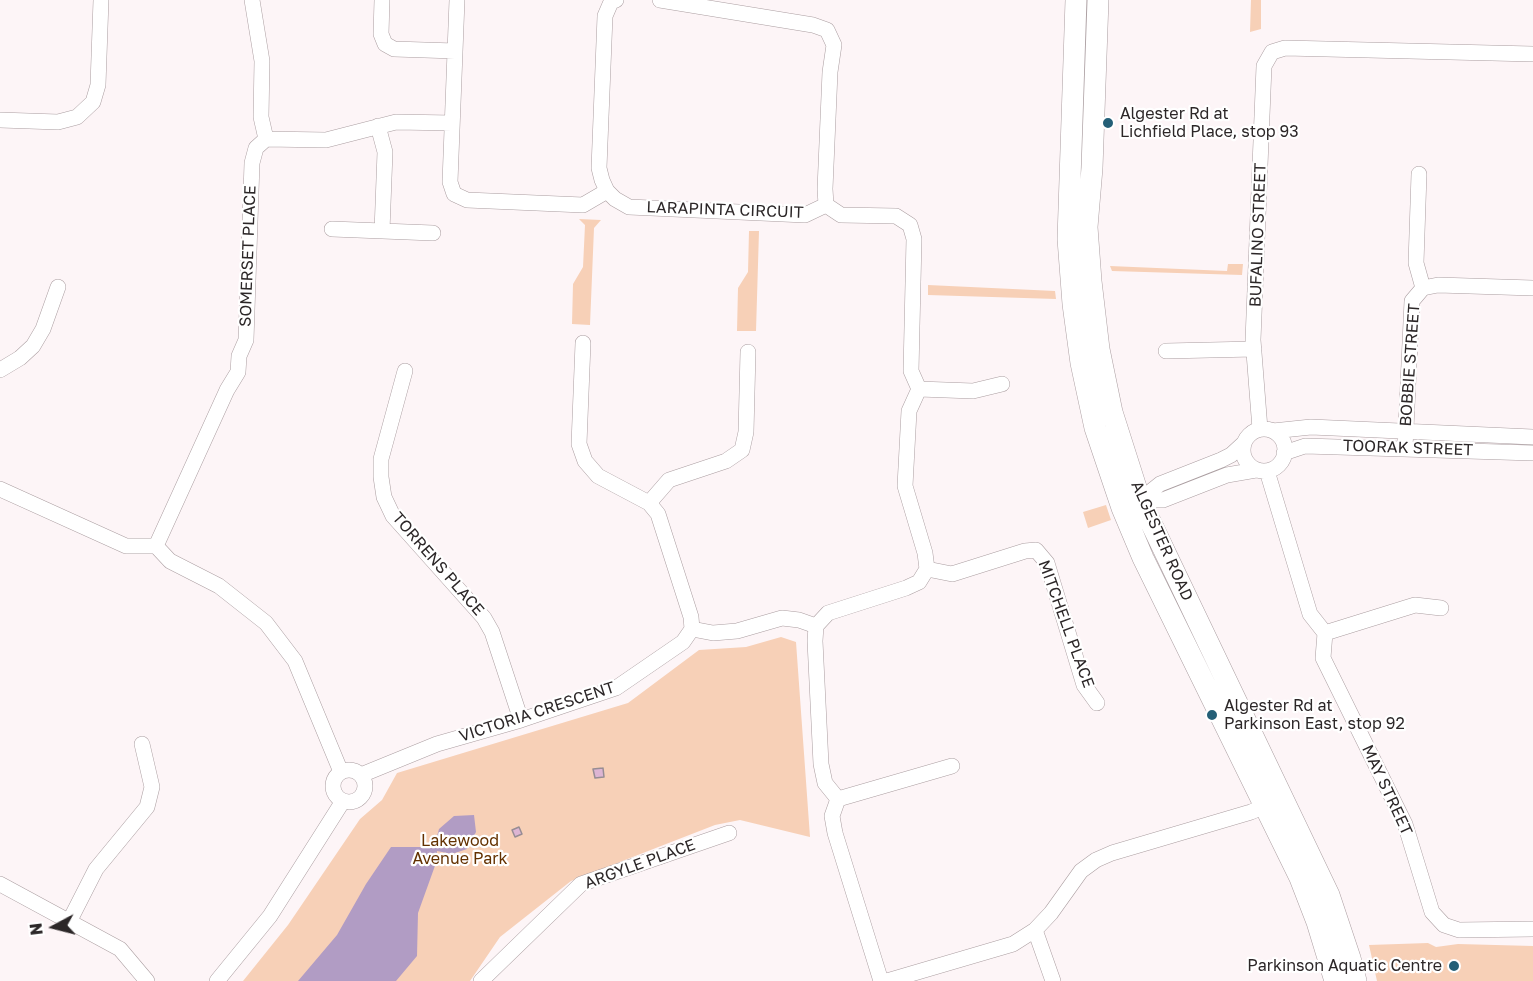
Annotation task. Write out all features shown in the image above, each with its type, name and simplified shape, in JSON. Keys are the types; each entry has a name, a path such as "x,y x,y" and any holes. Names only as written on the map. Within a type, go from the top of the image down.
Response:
{"main road":[{"name":"ALGESTER ROAD","path":"1076,0 1068,239 1073,304 1081,363 1095,428 1274,802 1329,895 1356,981"},
{"name":"ALGESTER ROAD","path":"1098,0 1092,168 1087,227 1090,280 1099,349 1131,504"},
{"name":"ALGESTER ROAD","path":"1274,802 1317,922 1335,981"}],"street":[{"path":"0,120 58,122 77,117 93,102 98,85 101,0"},
{"path":"252,0 262,62 261,117 266,139 335,139 396,122 452,123"},
{"path":"382,0 381,34 385,44 394,49 455,51"},
{"path":"457,0 450,182 454,194 467,200 583,205 607,191 599,168 605,16 612,1"},
{"name":"LARAPINTA CIRCUIT","path":"660,0 813,25 827,30 834,45 830,83 826,205"},
{"name":"BUFALINO STREET","path":"1267,430 1254,349 1264,66 1272,52 1284,48 1533,54"},
{"path":"378,126 385,152 382,231"},
{"name":"SOMERSET PLACE","path":"156,546 227,390 238,372 239,356 246,340 252,163 256,148 266,139"},
{"path":"1419,174 1416,263 1423,288"},
{"name":"LARAPINTA CIRCUIT","path":"607,191 629,207 805,215 826,205"},
{"name":"LARAPINTA CIRCUIT","path":"826,205 841,215 896,216 910,225 914,239 911,371 919,389"},
{"path":"332,230 432,233"},
{"name":"BOBBIE STREET","path":"1405,440 1412,301 1423,288 1438,285 1533,288"},
{"path":"0,370 20,358 33,346 44,329 58,287"},
{"path":"583,343 579,444 585,461 598,476 649,503 658,514 691,617 692,629 713,633 737,631 782,618 816,626"},
{"path":"1166,351 1254,349"},
{"path":"649,503 669,480 726,461 742,450 746,432 748,352"},
{"name":"TORRENS PLACE","path":"405,372 381,459 384,497 393,516 484,618 492,632 520,720"},
{"path":"838,799 825,783 821,764 816,626 828,613 919,582 927,569 925,553 905,486 909,411 919,389 973,392 1002,384"},
{"name":"TOORAK STREET","path":"1267,430 1311,427 1405,440 1533,453"},
{"path":"1267,430 1282,441 1284,453 1279,465 1227,475 1163,500 1131,504 1160,484 1231,455 1244,444 1250,434 1267,430"},
{"name":"TOORAK STREET","path":"1284,453 1305,446 1405,440 1533,437"},
{"path":"1244,444 1246,462 1261,470 1310,614 1325,633 1416,605 1441,608"},
{"path":"0,489 126,546 156,546 170,561 219,586 266,623 294,661 341,772"},
{"name":"MITCHELL PLACE","path":"927,569 952,574 1025,551 1036,550 1047,563 1084,685 1097,703"},
{"name":"VICTORIA CRESCENT","path":"361,775 437,744 520,720 616,688 683,642 692,629"},
{"name":"MAY STREET","path":"1325,633 1323,658 1405,824 1432,912 1444,925 1459,930 1533,929"},
{"path":"70,920 96,869 147,807 152,787 142,744"},
{"path":"838,799 952,766"},
{"path":"352,770 361,775 365,785 363,795 354,802 343,801 336,795 333,785 341,772 352,770"},
{"path":"838,799 832,816 835,833 881,981"},
{"path":"217,981 270,916 343,801"},
{"path":"887,981 1013,944 1035,930 1051,913 1081,871 1096,860 1112,853 1251,812 1274,802"},
{"name":"ARGYLE PLACE","path":"481,981 581,884 729,833"},
{"path":"0,884 120,949 147,981"},
{"path":"1035,930 1053,981"}],"green space":[{"path":"1251,0 1261,0 1261,29 1250,32"},
{"path":"579,219 601,220 594,228 590,325 572,324 573,284 583,267 585,225"},
{"path":"749,231 759,231 756,331 737,331 738,288 748,272"},
{"path":"1228,264 1243,264 1242,275 1112,271 1110,266 1227,271"},
{"path":"928,285 1055,291 1056,299 928,295"},
{"path":"1106,505 1111,520 1088,528 1083,512"},
{"name":"Lakewood Avenue Park","path":"781,637 796,642 810,837 740,820 715,825 571,881 500,937 470,981 243,981 288,925 360,819 382,800 397,773 628,703 699,650 746,647"},
{"name":"Parkinson Aquatic Centre","path":"1428,943 1436,947 1458,944 1533,946 1533,981 1377,981 1369,945"}],"shaded area":[{"path":"474,815 476,832 467,849 452,854 437,851 436,863 418,913 417,956 396,981 298,981 337,935 366,884 391,847 434,847 439,829 454,816"}],"building":[{"path":"603,768 604,777 595,778 593,769"},
{"path":"519,827 522,834 515,837 512,830"}],"place":[{"name":"Algester Rd at Lichfield Place, stop 93","path":"1108,123"},
{"name":"Algester Rd at Parkinson East, stop 92","path":"1212,715"},
{"name":"Parkinson Aquatic Centre","path":"1454,966"}]}
